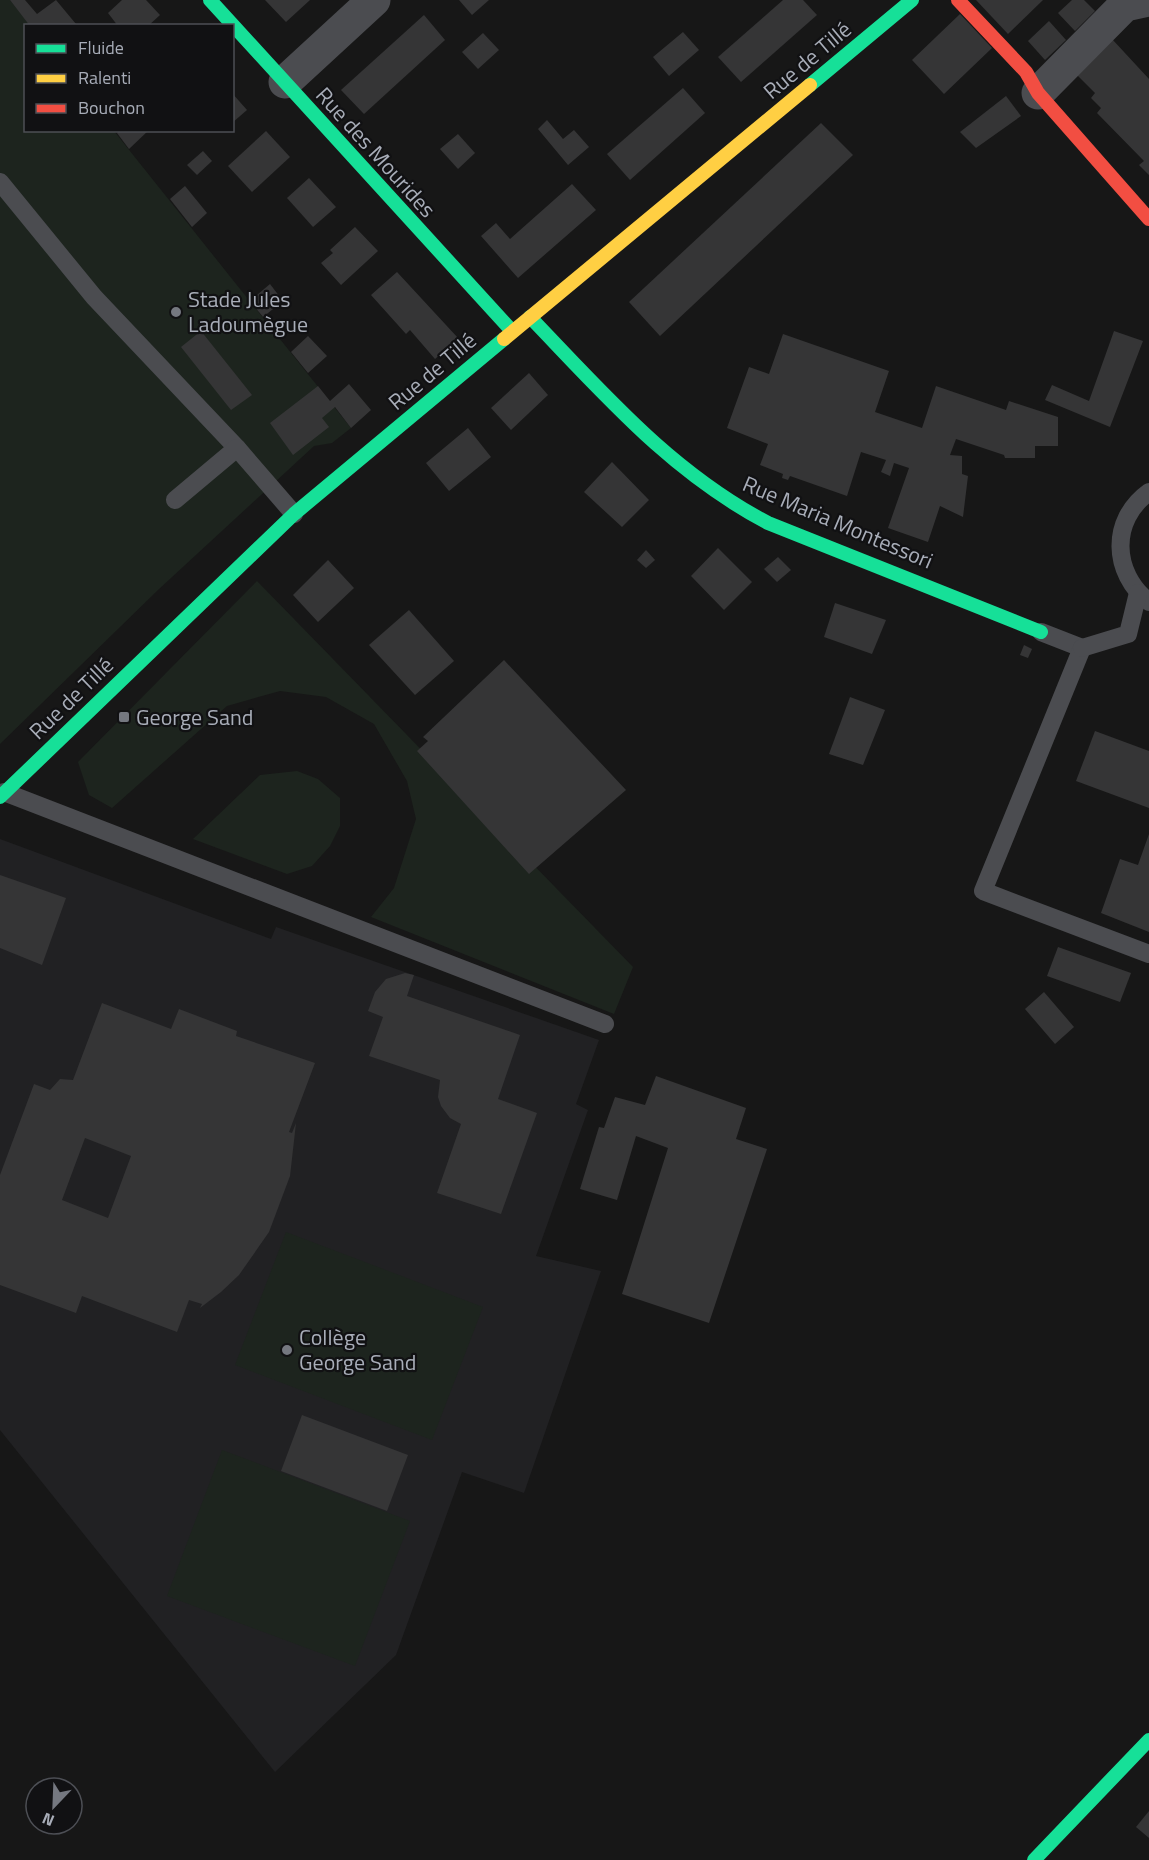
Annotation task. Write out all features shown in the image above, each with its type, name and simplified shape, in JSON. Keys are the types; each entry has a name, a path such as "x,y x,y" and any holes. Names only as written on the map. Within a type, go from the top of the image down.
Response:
{"street":[{"name":"Rue des Mourides","path":"210,0 232,24"},
{"path":"285,82 374,0"},
{"name":"Rue de Tillé","path":"2,794 220,582 294,514 912,0"},
{"path":"958,0 1026,72 1038,93 1149,219"},
{"path":"1038,93 1125,5 1149,0"},
{"name":"Rue des Mourides","path":"234,26 512,332"},
{"name":"Rue Maria Montessori","path":"530,317 659,448 731,504 768,523 1041,632"},
{"path":"1034,1860 1149,1740"}],"lane":[{"path":"0,182 94,297 237,448 294,514"},
{"path":"175,500 237,448"},
{"path":"1149,492 1131,509 1122,530 1119,552 1125,574 1143,597 1128,634 1082,648 982,891 1149,954"},
{"name":"Rue Maria Montessori","path":"1041,632 1082,648"},
{"path":"2,794 605,1024"}],"shaded area":[{"path":"0,0 10,0 29,24 24,24 24,132 115,132 351,428 332,443 314,446 158,590 0,744"},
{"path":"257,581 633,967 614,1014 371,917 394,888 416,819 407,781 374,724 326,697 280,691 227,706 112,808 89,795 78,762"},
{"path":"297,771 318,779 340,798 340,826 330,846 312,866 287,874 193,839 260,775"},
{"name":"Collège George Sand","path":"0,839 271,939 276,927 599,1040 576,1104 588,1110 536,1256 601,1271 524,1493 462,1472 396,1655 275,1772 0,1430"},
{"path":"286,1232 483,1307 432,1440 235,1365"},
{"path":"222,1450 410,1521 355,1666 167,1596"}],"building":[{"path":"10,0 25,0 37,14 56,0 76,24 28,24"},
{"path":"122,0 146,0 160,15 150,24 116,24 108,13"},
{"path":"265,0 310,0 286,22"},
{"path":"459,0 489,0 472,15"},
{"path":"783,0 803,0 817,15 741,82 718,57"},
{"path":"976,0 1043,0 1008,34"},
{"path":"1072,0 1084,0 1095,11 1075,31 1058,13"},
{"path":"960,14 992,48 944,94 912,60"},
{"path":"424,15 445,40 364,114 341,90"},
{"path":"1049,21 1066,40 1045,60 1028,41"},
{"path":"683,32 699,50 669,76 653,57"},
{"path":"483,33 499,50 478,69 462,52"},
{"path":"1112,39 1149,79 1149,175 1139,165 1144,161 1097,113 1101,108 1091,98 1095,93 1075,73"},
{"path":"683,88 705,113 630,180 607,154"},
{"path":"234,95 247,110 234,121"},
{"path":"1006,96 1021,116 976,148 960,132"},
{"path":"547,120 563,139 574,130 589,147 568,165 538,129"},
{"path":"821,123 853,155 660,336 629,302"},
{"path":"266,131 290,157 252,192 228,166"},
{"path":"118,132 147,132 129,149"},
{"path":"458,134 475,153 458,169 440,149"},
{"path":"203,151 212,161 197,175 187,165"},
{"path":"309,178 336,207 313,227 287,198"},
{"path":"572,184 596,210 518,278 481,236 496,223 510,239"},
{"path":"185,186 207,213 192,227 170,199"},
{"path":"355,227 378,251 341,285 321,263 333,253 330,250"},
{"path":"397,272 458,338 435,359 410,330 406,334 371,295"},
{"path":"270,284 283,301 263,317 250,301"},
{"path":"201,331 252,395 231,410 181,347"},
{"path":"1114,331 1143,341 1110,427 1045,400 1052,385 1089,401"},
{"path":"783,334 889,371 875,412 922,428 936,386 1006,410 1009,401 1058,417 1058,446 1035,446 1035,458 1005,458 1004,455 956,439 950,455 962,456 962,474 968,476 963,517 940,506 928,542 888,528 909,468 894,463 890,476 881,472 886,460 861,452 847,496 790,476 788,480 782,478 783,474 760,465 768,444 727,428 749,367 769,374"},
{"path":"308,336 327,356 308,373 291,352"},
{"path":"529,373 548,395 511,430 491,408"},
{"path":"349,384 371,410 351,428 335,407 322,418 329,427 293,455 270,423 318,386 330,401"},
{"path":"468,428 491,457 449,491 426,463"},
{"path":"612,462 649,500 622,527 584,492"},
{"path":"718,548 752,582 724,610 691,576"},
{"path":"646,550 655,560 646,568 637,560"},
{"path":"778,557 791,570 777,582 764,569"},
{"path":"328,560 354,588 318,622 293,595"},
{"path":"835,603 886,620 872,654 824,637"},
{"path":"409,610 454,661 415,695 369,645"},
{"path":"1024,645 1032,649 1028,658 1020,655"},
{"path":"504,660 626,790 529,874 417,751 428,741 423,737"},
{"path":"850,697 885,710 863,765 829,754"},
{"path":"1095,731 1149,751 1149,808 1076,781"},
{"path":"1149,834 1149,932 1101,913 1120,859 1138,865"},
{"path":"0,875 66,898 42,965 0,948"},
{"path":"1058,947 1131,973 1120,1002 1047,976"},
{"path":"405,973 414,975 407,996 520,1035 498,1099 537,1113 501,1214 437,1193 461,1124 450,1118 441,1106 438,1097 440,1080 369,1056 383,1017 368,1011 375,992 386,979"},
{"path":"1044,992 1074,1027 1055,1044 1025,1009"},
{"path":"102,1003 171,1029 179,1009 237,1031 236,1036 315,1063 289,1132 292,1133 296,1123 290,1176 269,1232 239,1275 221,1292 200,1308 202,1304 189,1300 177,1332 82,1296 76,1313 0,1285 0,1175 34,1084 50,1090 60,1079 73,1080","holes":["85,1138 131,1156 108,1218 62,1200"]},
{"path":"656,1076 746,1108 736,1139 767,1149 709,1323 622,1294 668,1148 636,1136 617,1200 580,1189 599,1127 604,1128 615,1097 645,1105"},
{"path":"302,1415 408,1455 387,1511 281,1471"},
{"path":"1149,1811 1149,1838 1136,1827"}],"traffic: fast":[{"path":"210,0 232,24"},
{"path":"810,85 912,0"},
{"path":"234,26 512,331"},
{"path":"530,317 641,430 700,480 733,503 768,523 1041,632"},
{"path":"0,797 294,514 504,339"},
{"path":"1034,1860 1149,1740"}],"traffic: slow":[{"path":"504,339 810,85"}],"traffic: jam":[{"path":"958,0 1026,72 1038,93 1149,219"}],"place":[{"name":"Stade Jules Ladoumègue","path":"176,312"},
{"name":"George Sand","path":"124,717"},
{"name":"Collège George Sand","path":"287,1350"}]}
